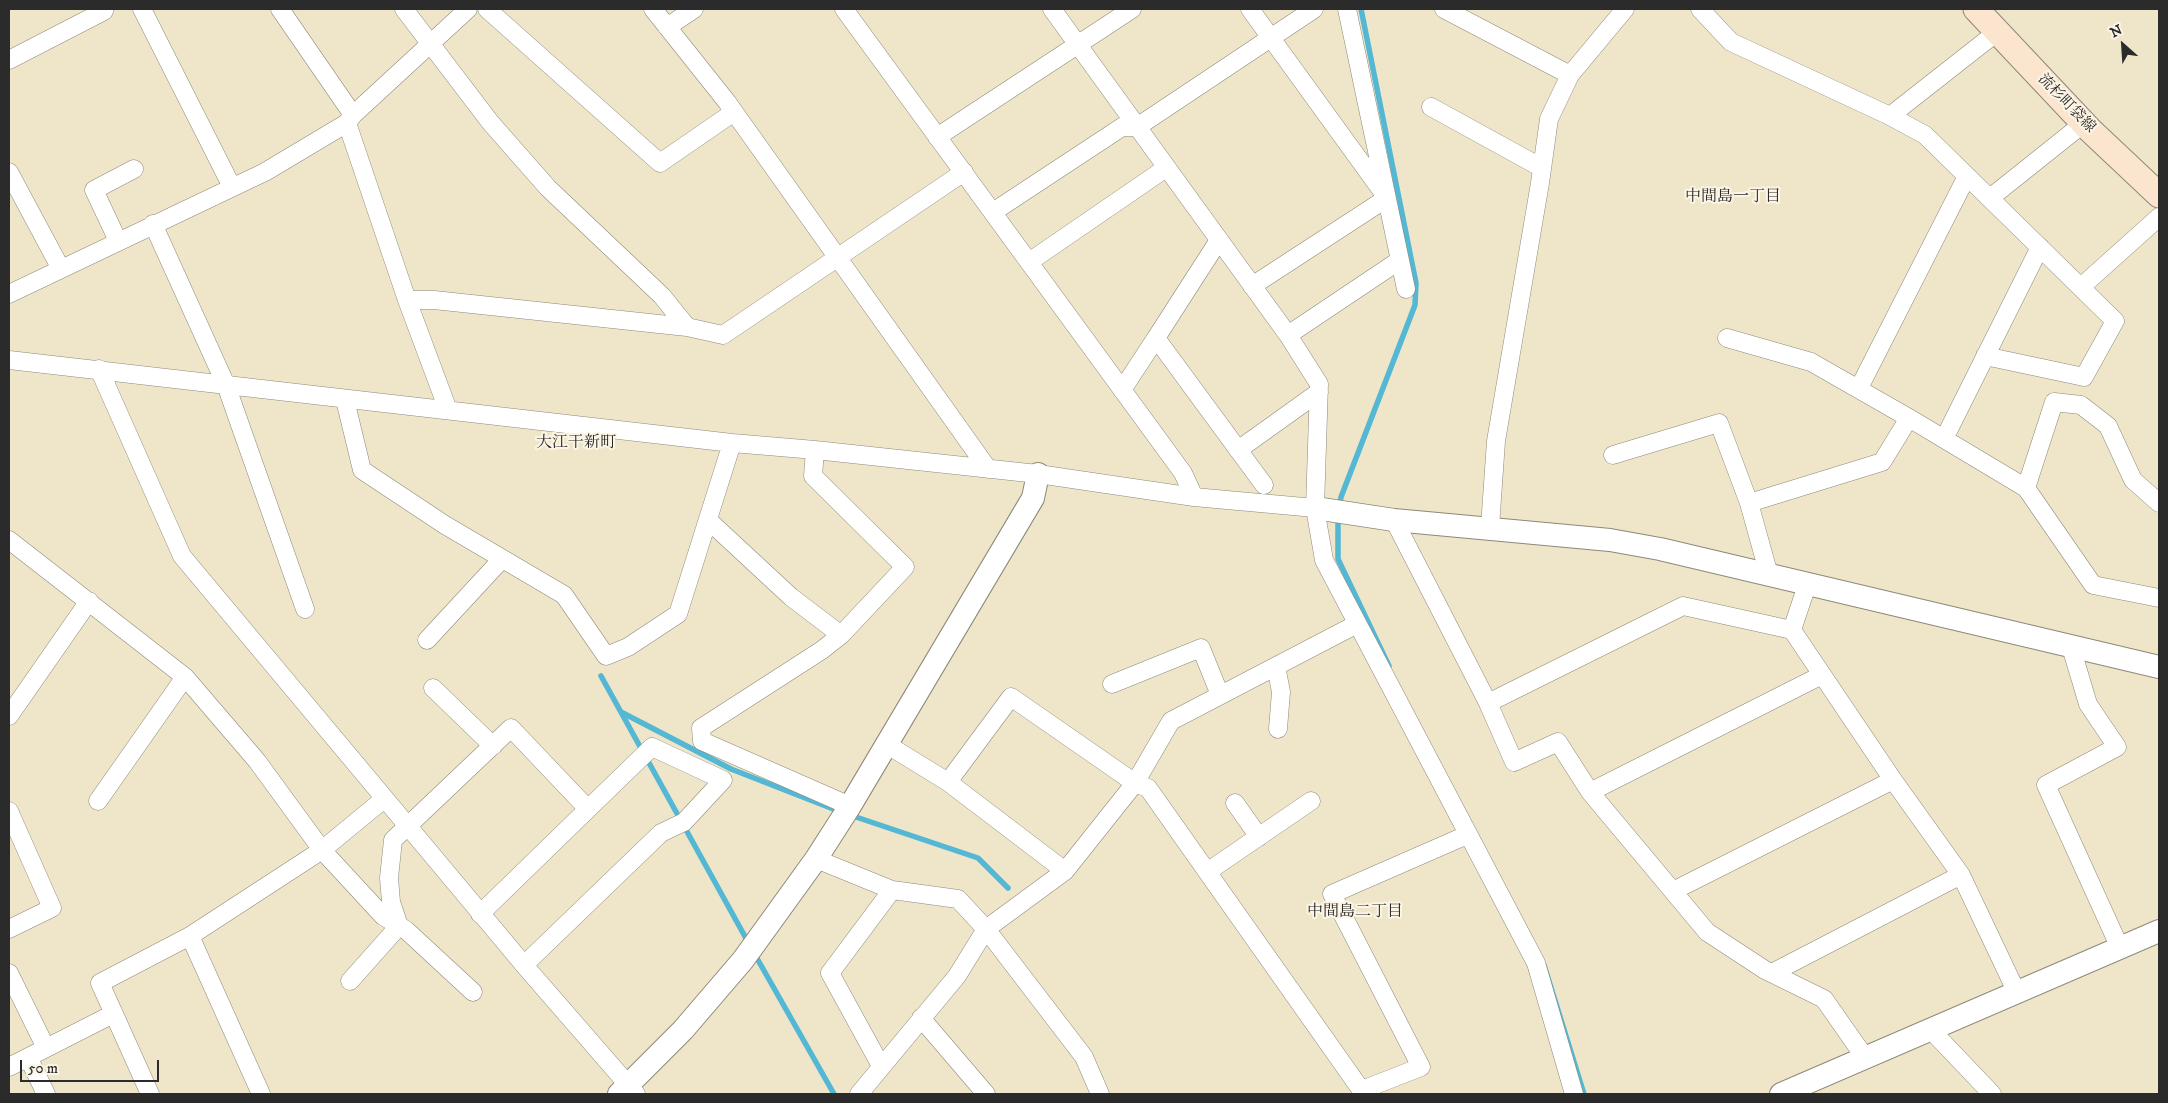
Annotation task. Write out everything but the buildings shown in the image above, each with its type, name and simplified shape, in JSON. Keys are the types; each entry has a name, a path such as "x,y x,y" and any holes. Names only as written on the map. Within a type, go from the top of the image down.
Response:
{"main road":[{"name":"流杉町袋線","path":"1976,9 2084,123 2159,195"}],"street":[{"path":"142,9 232,188"},
{"path":"280,9 350,119 407,300 448,410"},
{"path":"404,9 490,122 548,188 662,296 687,327"},
{"path":"9,294 266,172 350,119 468,9"},
{"path":"487,9 660,163 734,112"},
{"path":"653,9 734,112 988,469"},
{"path":"667,27 694,9"},
{"path":"844,9 1183,473 1194,497"},
{"path":"1052,9 1288,335 1319,384 1315,508 1324,560 1536,963 1574,1094"},
{"path":"937,137 1132,9"},
{"path":"1250,9 1387,198"},
{"path":"993,212 1122,127 1137,127 1314,9"},
{"path":"1347,9 1406,289"},
{"path":"1444,9 1570,75"},
{"path":"1490,528 1496,441 1549,119 1570,75 1625,9"},
{"path":"1700,9 1731,42 1890,116 1926,136 2115,321 2084,377 1986,356"},
{"path":"9,60 104,11"},
{"path":"1890,116 1997,32"},
{"path":"1431,107 1542,168"},
{"path":"1990,198 2084,123"},
{"path":"1029,262 1166,168"},
{"path":"118,242 94,190 134,169"},
{"path":"9,172 61,269"},
{"path":"407,300 434,300 687,327 723,335 964,172"},
{"path":"1859,388 1967,176"},
{"path":"1252,286 1387,198"},
{"path":"2081,287 2159,217"},
{"path":"153,224 226,385 305,609"},
{"path":"1122,390 1219,240"},
{"path":"1944,439 2040,247"},
{"path":"1288,335 1400,260"},
{"path":"1156,338 1264,485"},
{"path":"1727,338 1811,362 1859,388 2026,488 2092,585 2159,598"},
{"path":"9,360 732,443 1038,474 1194,497 1315,508 1394,520 1610,540 1660,549 2071,647 2159,664"},
{"path":"99,369 182,556 628,1091 743,960 816,859 850,806 1032,498 1038,474"},
{"path":"1238,450 1319,392"},
{"path":"345,400 362,470 404,499 502,559 564,594 606,656 628,647 678,614 732,443"},
{"path":"2026,488 2054,402 2081,406 2108,426 2133,480 2159,503"},
{"path":"1749,503 1882,462 1909,418"},
{"path":"1613,455 1719,423 1749,503 1769,575"},
{"path":"814,450 813,476 905,567 841,635 822,650 701,728 702,741 850,806"},
{"path":"708,520 790,597 841,635"},
{"path":"1394,520 1488,703 1514,762 1558,742 1590,792 1707,932 1772,973 1824,999 1866,1059"},
{"path":"9,541 185,677 257,761 322,850 383,916 406,930 473,992"},
{"path":"426,640 502,559"},
{"path":"1792,630 1807,585"},
{"path":"9,716 89,601"},
{"path":"1488,703 1683,606 1792,630 1893,780 1961,875 2017,993"},
{"path":"859,1094 957,976 986,929 1065,871 1135,783 1171,721 1357,624"},
{"path":"2071,647 2088,704 2117,747 2046,785 2120,948"},
{"path":"1112,684 1201,648 1220,695"},
{"path":"1276,666 1281,692 1278,729"},
{"path":"1590,792 1822,675"},
{"path":"98,802 185,677"},
{"path":"433,688 494,746"},
{"path":"948,782 1011,697 1135,783 1148,788 1363,1092 1421,1067 1332,894 1467,835"},
{"path":"399,926 391,902 389,878 393,840 511,728 588,809"},
{"path":"886,744 948,782 1065,871"},
{"path":"480,914 652,747 723,780 684,822 661,832 524,965"},
{"path":"1673,891 1893,780"},
{"path":"150,1094 100,983 190,936 322,850 384,799"},
{"path":"1208,872 1311,801"},
{"path":"1235,803 1259,837"},
{"path":"9,811 52,908 9,929"},
{"path":"816,859 892,890 958,899 986,929 1084,1057 1100,1094"},
{"path":"1772,973 1961,875"},
{"path":"881,1066 830,974 892,890"},
{"path":"350,981 399,926"},
{"path":"1781,1094 1866,1059 2159,930"},
{"path":"190,936 261,1094"},
{"path":"9,973 46,1048"},
{"path":"9,1067 113,1014"},
{"path":"921,1018 986,1094"},
{"path":"1931,1030 1992,1094"},
{"path":"28,1057 46,1094"}],"waterway":[{"path":"1339,508 1341,497 1415,305 1416,283 1361,9"},
{"path":"1338,517 1338,559 1389,666"},
{"path":"601,676 748,942"},
{"path":"621,712 731,769 841,812"},
{"path":"850,815 978,858 1008,888"},
{"path":"754,953 834,1094"},
{"path":"1544,965 1584,1094"}],"district":[{"name":"中間島一丁目","path":"1733,198"},
{"name":"大江干新町","path":"576,444"},
{"name":"中間島二丁目","path":"1355,913"}]}
